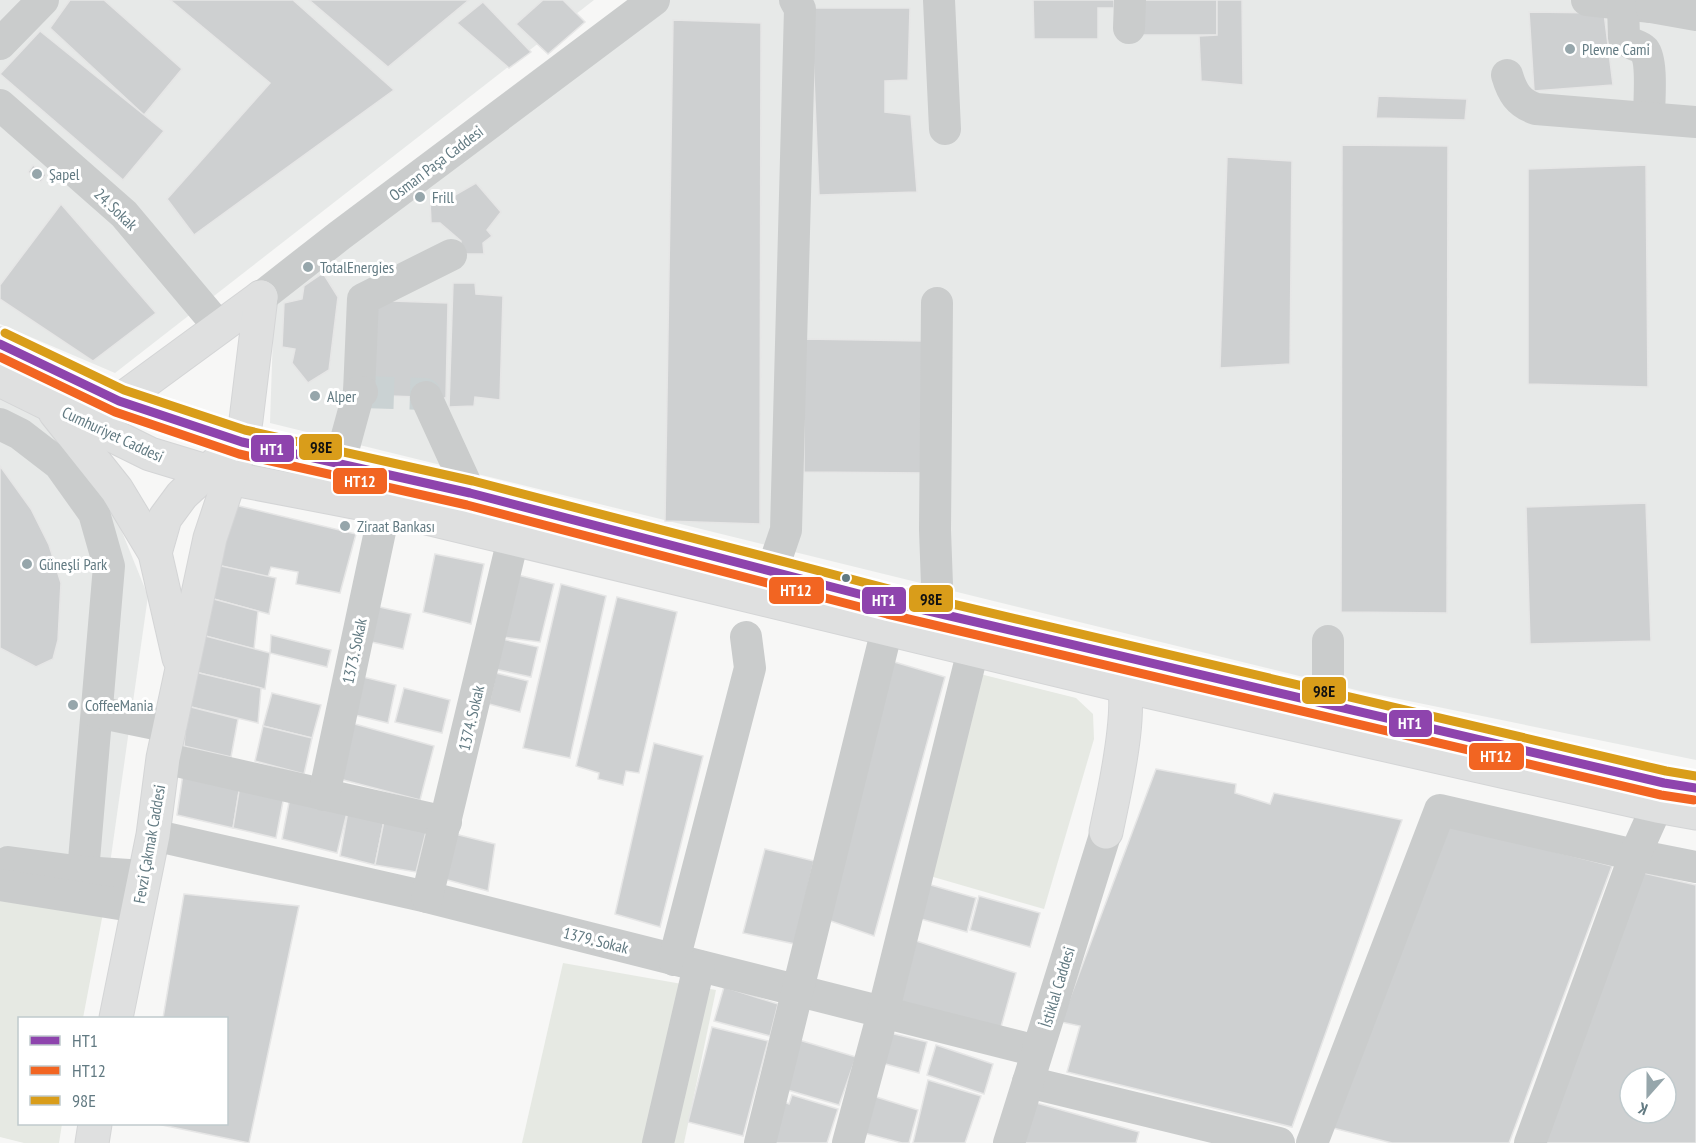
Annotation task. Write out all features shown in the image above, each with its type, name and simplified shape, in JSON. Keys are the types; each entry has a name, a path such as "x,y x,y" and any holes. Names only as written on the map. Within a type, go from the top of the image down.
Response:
{"main road":[{"name":"Osman Paşa Caddesi","path":"119,401 261,297"},
{"name":"Fevzi Çakmak Caddesi","path":"116,1017 153,835 167,742 210,538 218,474 242,442 261,297"},
{"path":"0,344 119,401 242,442 470,493 938,613 1664,783 1696,788"},
{"name":"Cumhuriyet Caddesi","path":"0,380 150,454 218,474 385,508 1180,699 1696,813"},
{"path":"49,404 117,490 155,553 182,669"},
{"path":"155,553 165,518 182,495 218,474"},
{"path":"1084,647 1114,661 1121,670 1124,686 1125,714 1121,760 1106,832"},
{"path":"1106,832 1131,773 1149,718 1159,706 1180,699"},
{"path":"92,1143 95,1125"}],"street":[{"path":"0,44 43,0"},
{"name":"Osman Paşa Caddesi","path":"261,297 654,0"},
{"path":"772,571 786,530 800,9 795,0"},
{"path":"939,0 945,129"},
{"path":"1587,0 1642,4 1696,15"},
{"path":"1642,4 1624,38 1630,44 1645,51 1648,58 1649,117"},
{"path":"1507,75 1520,101 1536,109 1696,122"},
{"name":"24. Sokak","path":"0,105 124,214 219,327"},
{"path":"339,465 360,392 363,299 451,255"},
{"path":"937,303 935,530 938,613"},
{"path":"426,397 470,493"},
{"path":"0,424 20,434 59,464 94,513 109,566 83,872"},
{"name":"1373. Sokak","path":"324,795 385,508"},
{"name":"1374. Sokak","path":"428,897 513,539"},
{"path":"760,1143 886,628"},
{"path":"658,1143 686,963 750,668 746,637"},
{"path":"1328,640 1328,704"},
{"path":"848,1143 974,650"},
{"path":"97,712 167,742 324,795 446,822"},
{"path":"1530,1143 1635,855 1657,806"},
{"path":"1312,1143 1440,810 1696,867"},
{"name":"İstiklal Caddesi","path":"1009,1143 1106,832"},
{"name":"1379. Sokak","path":"153,835 428,897 1037,1052"},
{"path":"4,873 83,872 141,892"},
{"path":"4,873 141,892"},
{"path":"1028,1082 1279,1143"}],"shaded area":[{"path":"0,0 594,0 115,373 0,324"},
{"path":"668,0 1639,0 1696,25 1696,760 1360,691 270,423 274,304"},
{"name":"Güneşli Park","path":"0,392 46,413 118,522 148,596 103,913 0,901"},
{"path":"976,673 1076,698 1093,714 1094,739 1044,909 923,874"},
{"path":"0,901 103,913 83,1017 18,1017 18,1125 62,1125 59,1143 24,1143 0,1137"},
{"path":"563,963 716,990 684,1143 522,1143"}],"building":[{"path":"70,0 104,0 182,69 144,115 50,28"},
{"path":"170,0 293,0 394,90 194,235 167,199 270,83"},
{"path":"309,0 469,0 388,67"},
{"path":"543,0 563,0 585,22 548,54 516,24"},
{"path":"1033,0 1114,0 1114,8 1098,8 1098,39 1034,39"},
{"path":"1143,0 1217,0 1217,35 1141,35"},
{"path":"1217,0 1242,0 1243,85 1201,81 1199,36 1217,35"},
{"path":"483,2 531,52 509,68 457,23"},
{"path":"811,8 910,8 908,80 885,81 885,112 911,115 917,192 819,195"},
{"name":"Plevne Cami","path":"1529,12 1604,13 1613,85 1534,91"},
{"path":"673,20 761,23 760,524 665,521"},
{"path":"40,31 164,131 123,180 0,74"},
{"path":"1378,96 1467,99 1465,120 1376,118"},
{"path":"1342,145 1448,146 1447,613 1341,612"},
{"path":"1227,157 1292,161 1290,364 1220,368"},
{"name":"Şapel","path":"33,165 46,175 41,182 28,172"},
{"path":"1646,165 1648,387 1528,384 1528,169"},
{"path":"476,183 501,212 487,230 492,236 483,243 484,254 460,254 461,241 440,223 431,223 430,200 448,189 455,195"},
{"path":"61,204 156,313 93,361 0,299 0,285"},
{"path":"323,273 338,297 329,370 308,383 292,363 295,349 282,347 284,303 302,299 304,286"},
{"path":"453,283 475,283 476,294 503,296 500,400 475,397 474,406 449,407"},
{"path":"364,300 448,303 446,398 362,395"},
{"path":"804,339 925,341 923,473 804,472"},
{"name":"Güneşli Park","path":"0,466 31,509 49,545 61,583 58,640 53,659 36,667 0,648"},
{"path":"1646,503 1651,641 1530,644 1526,507"},
{"path":"235,505 356,534 340,593 296,584 298,572 271,567 268,577 217,565"},
{"path":"435,554 484,564 471,624 423,612"},
{"path":"217,565 276,578 269,614 210,598"},
{"path":"510,573 554,584 540,642 502,637"},
{"path":"561,584 606,596 570,758 523,748"},
{"path":"617,597 677,612 639,773 626,771 623,785 598,779 599,773 576,766"},
{"path":"210,598 258,611 254,649 205,636"},
{"path":"366,604 411,614 403,649 358,639"},
{"path":"198,634 270,653 265,689 191,671"},
{"path":"271,635 331,650 327,667 270,653"},
{"path":"497,638 538,647 531,677 490,668"},
{"path":"891,661 945,677 874,936 825,919"},
{"path":"191,671 261,688 258,723 187,706"},
{"path":"496,673 528,681 520,712 489,704"},
{"path":"355,675 396,685 388,723 347,713"},
{"path":"404,688 450,700 442,733 395,722"},
{"path":"272,693 321,705 312,738 263,726"},
{"path":"187,706 238,719 231,757 184,746"},
{"path":"344,721 434,746 420,800 332,777"},
{"path":"263,726 312,738 304,774 255,761"},
{"path":"654,743 703,756 660,927 615,914"},
{"path":"184,767 241,780 233,828 177,815"},
{"path":"1156,769 1236,784 1235,793 1270,804 1274,793 1402,820 1292,1127 1067,1072 1080,1026 1061,1022"},
{"path":"240,785 284,796 276,838 233,828"},
{"path":"291,792 349,805 337,853 282,839"},
{"path":"349,805 385,816 375,865 340,856"},
{"path":"385,816 427,828 416,872 375,865"},
{"path":"1446,824 1612,866 1509,1143 1392,1143 1329,1127"},
{"path":"451,833 495,844 488,891 444,879"},
{"path":"765,849 814,861 795,944 743,933"},
{"path":"1639,872 1696,885 1696,1143 1540,1143"},
{"path":"924,883 976,898 967,932 914,917"},
{"path":"184,894 299,906 249,1143 162,1125 228,1125 228,1017 163,1017"},
{"path":"979,896 1040,913 1030,947 970,930"},
{"path":"907,938 1016,973 999,1034 889,1004"},
{"path":"724,987 778,1004 770,1036 714,1021"},
{"path":"712,1027 768,1041 743,1136 688,1122"},
{"path":"886,1032 927,1042 919,1073 878,1062"},
{"path":"799,1040 856,1057 839,1105 784,1089"},
{"path":"936,1045 993,1064 984,1094 927,1075"},
{"path":"928,1080 981,1096 965,1143 913,1143"},
{"path":"792,1095 838,1109 827,1143 767,1143 782,1101 789,1104"},
{"path":"873,1096 918,1110 909,1143 864,1133"},
{"path":"1026,1100 1139,1132 1136,1143 1014,1143"}],"tunnel":[{"path":"362,392 425,394 426,397"}],"transit line":[{"name":"98E","path":"5,333 124,390 245,430 473,481 893,590 1666,771 1696,776"},
{"name":"HT1","path":"0,344 119,401 242,442 470,493 890,602 1664,783 1696,788"},
{"name":"HT12","path":"0,357 115,412 239,454 467,505 887,614 1661,795 1694,800"}],"place":[{"name":"Plevne Cami","path":"1570,49"},
{"name":"Şapel","path":"37,174"},
{"name":"Frill","path":"420,197"},
{"name":"TotalEnergies","path":"308,267"},
{"name":"Alper","path":"315,396"},
{"name":"Ziraat Bankası","path":"345,526"},
{"name":"Güneşli Park","path":"27,564"},
{"name":"CoffeeMania","path":"73,705"}]}
